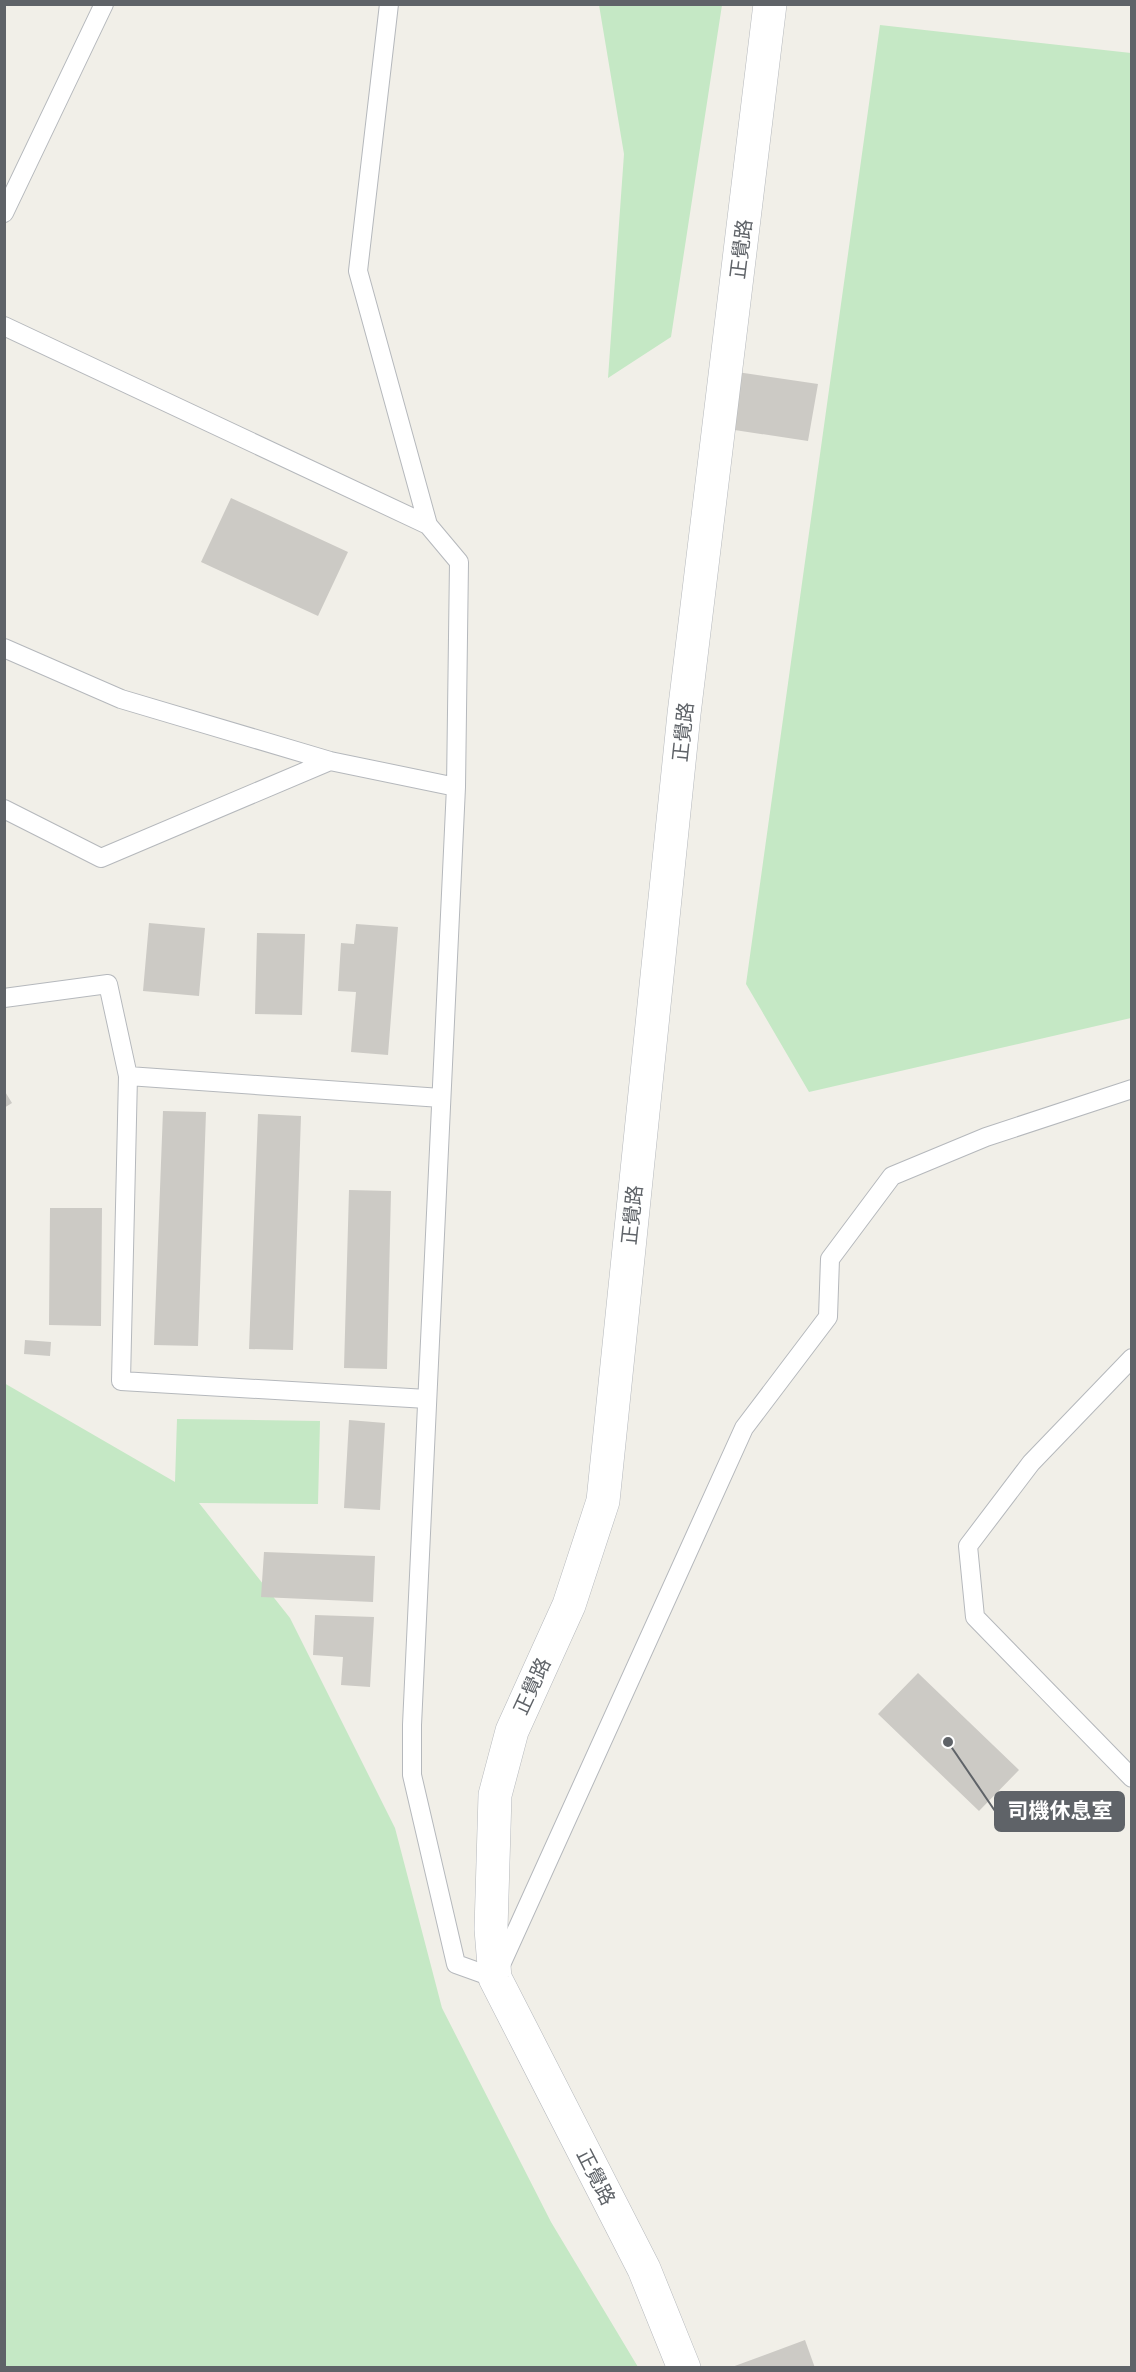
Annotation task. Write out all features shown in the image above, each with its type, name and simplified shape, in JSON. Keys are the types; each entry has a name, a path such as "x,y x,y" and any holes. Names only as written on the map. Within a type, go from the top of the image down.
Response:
{"street":[{"name":"正覺路","path":"684,2367 644,2269 495,1978 491,1929 495,1795 512,1731 569,1605 603,1501 684,714 770,4"}],"lane":[{"path":"4,213 104,4"},
{"path":"389,4 358,271 428,525 459,562 456,787 412,1775 456,1964 495,1978 744,1428 828,1317 830,1258 892,1176 986,1137 1131,1089"},
{"path":"4,326 428,525"},
{"path":"4,648 122,699 330,760 456,787"},
{"path":"4,809 101,858 330,760"},
{"path":"4,998 108,984 128,1076 121,1381 427,1399"},
{"path":"128,1076 441,1098"},
{"path":"1131,1358 1031,1463 968,1546 975,1617 1131,1778"}],"green space":[{"path":"599,5 722,5 671,337 608,378 624,154"},
{"path":"880,25 1131,53 1131,1018 809,1092 746,984"},
{"path":"4,1383 175,1482 177,1419 320,1421 318,1504 199,1503 290,1618 395,1828 442,2008 551,2222 638,2367 5,2367"}],"building":[{"path":"737,372 818,384 808,441 728,429"},
{"path":"231,498 348,552 318,616 201,562"},
{"path":"149,923 205,928 199,996 143,991"},
{"path":"356,924 398,927 388,1055 351,1052 356,992 338,991 341,943 354,944"},
{"path":"257,933 305,934 302,1015 255,1014"},
{"path":"4,1090 12,1103 4,1108"},
{"path":"163,1111 206,1112 198,1346 154,1345"},
{"path":"258,1114 301,1116 293,1350 249,1349"},
{"path":"349,1190 391,1191 387,1369 344,1368"},
{"path":"50,1208 102,1208 101,1326 49,1325"},
{"path":"25,1340 51,1342 50,1356 24,1354"},
{"path":"349,1420 385,1423 380,1510 344,1508"},
{"path":"264,1552 375,1556 373,1602 261,1597"},
{"path":"315,1615 374,1617 370,1687 341,1685 343,1657 313,1655"},
{"path":"918,1673 1019,1770 979,1811 878,1714"},
{"path":"805,2340 815,2368 732,2368 732,2367"}],"place":[{"name":"司機休息室","path":"948,1742"}]}
